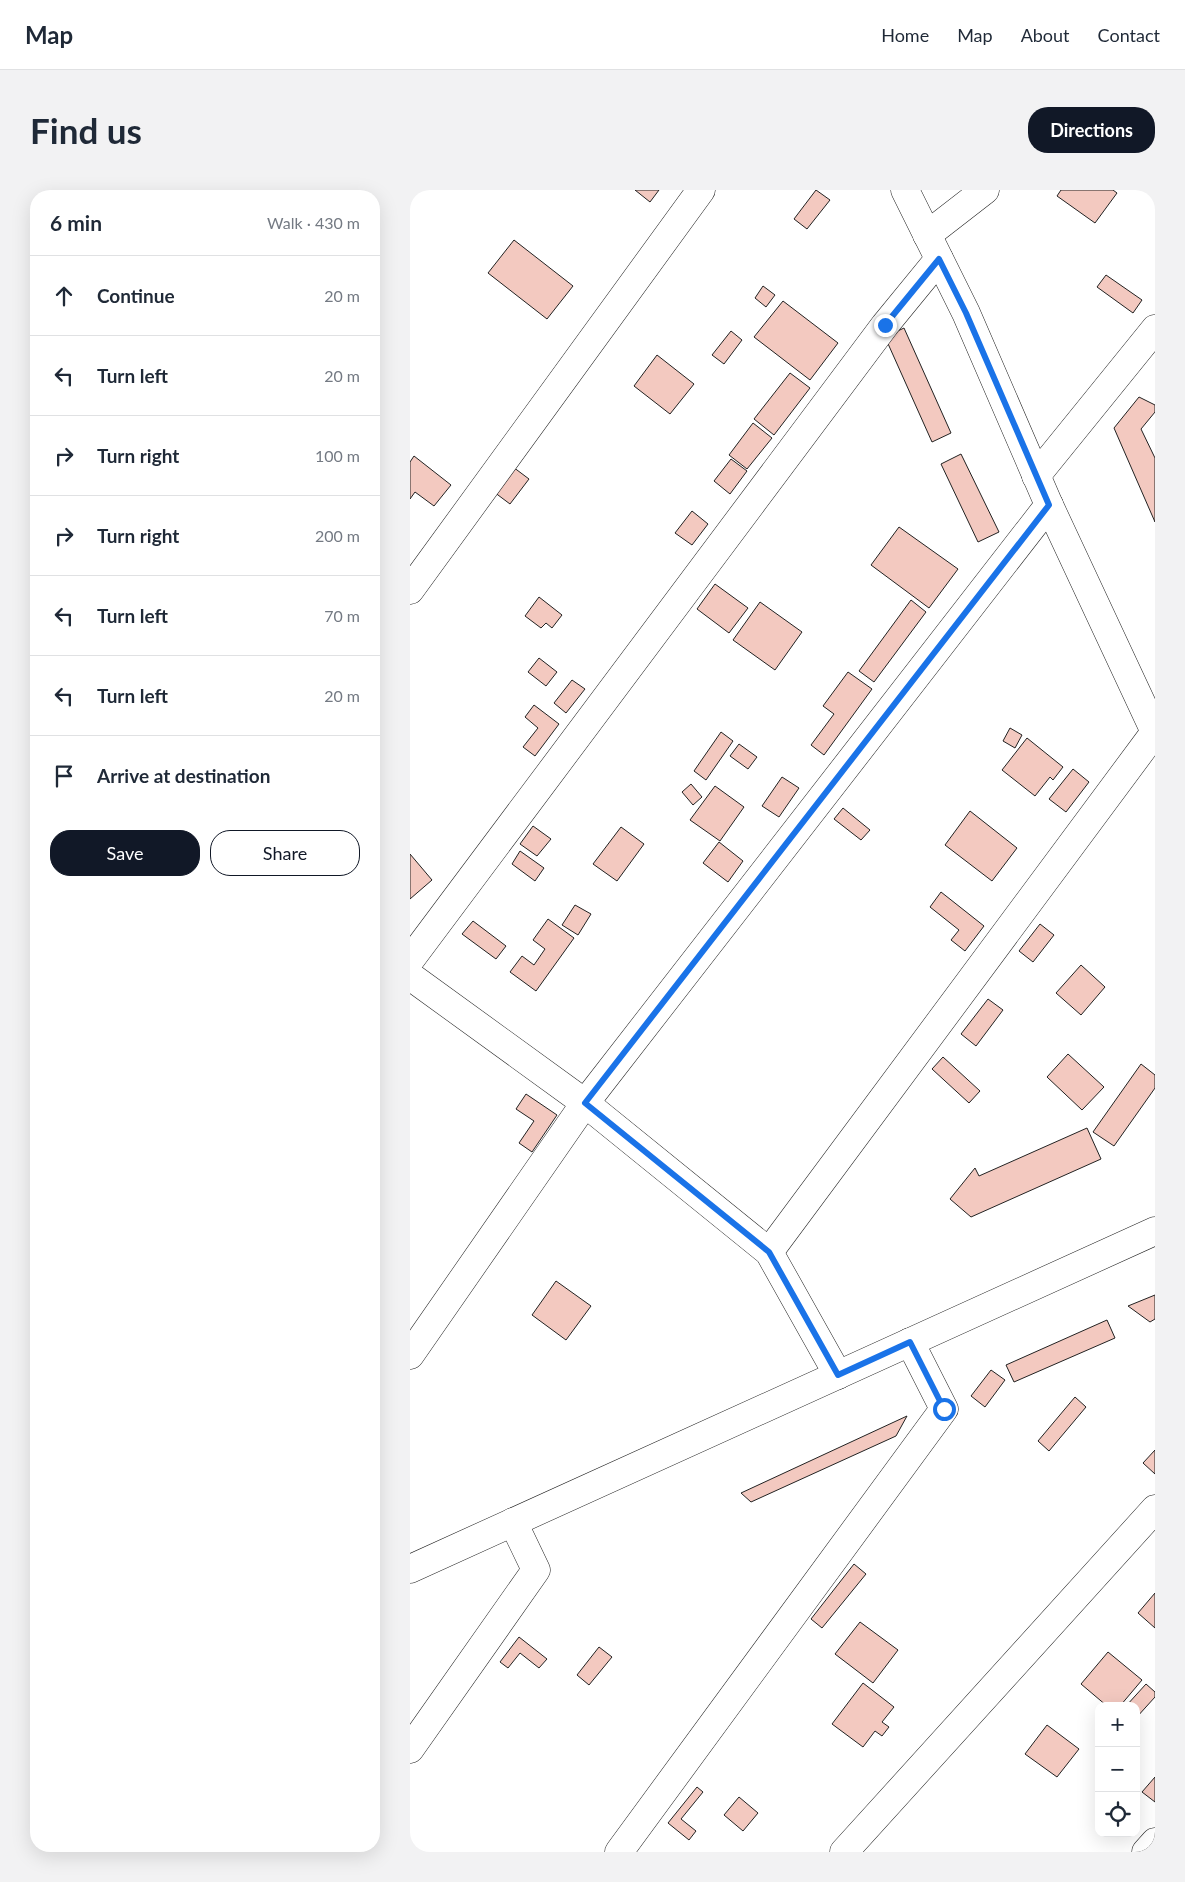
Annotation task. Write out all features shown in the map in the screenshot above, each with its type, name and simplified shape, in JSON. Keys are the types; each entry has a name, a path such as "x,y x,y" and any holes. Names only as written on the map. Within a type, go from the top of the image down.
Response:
{"street":[{"path":"410,590 701,190"},
{"path":"769,1252 1155,732 1049,505 966,313 905,190"},
{"path":"410,960 885,325 933,247 984,190"},
{"path":"1036,476 1155,329"},
{"path":"410,1354 585,1103 1049,505"},
{"path":"410,976 585,1103 769,1252 838,1375"},
{"path":"410,1569 1155,1231"},
{"path":"619,1852 944,1409 910,1342"},
{"path":"844,1852 1155,1509"},
{"path":"410,1749 536,1570 513,1522"},
{"path":"1146,1852 1155,1842"}],"building":[{"path":"635,190 659,190 650,202"},
{"path":"816,190 830,200 807,229 794,219"},
{"path":"1061,190 1113,190 1117,193 1095,223 1057,196"},
{"path":"514,240 573,286 547,319 488,273"},
{"path":"1106,275 1142,300 1133,313 1097,287"},
{"path":"763,286 775,295 766,307 755,298"},
{"path":"783,301 838,343 810,380 754,337"},
{"path":"904,328 951,433 932,442 885,337"},
{"path":"731,331 742,340 724,364 712,355"},
{"path":"657,355 694,384 670,414 634,386"},
{"path":"790,373 810,388 774,435 754,419"},
{"path":"1139,397 1155,405 1155,412 1141,429 1155,458 1155,522 1114,428"},
{"path":"753,423 772,438 747,469 729,455"},
{"path":"961,454 999,532 978,542 941,464"},
{"path":"414,456 451,485 434,506 415,492 410,499 410,462"},
{"path":"731,459 747,471 730,494 714,481"},
{"path":"513,467 529,479 510,504 494,492"},
{"path":"692,511 708,524 692,545 675,533"},
{"path":"899,527 958,569 929,608 871,565"},
{"path":"715,584 748,608 729,633 697,609"},
{"path":"539,597 562,615 552,628 546,623 541,628 525,616"},
{"path":"911,600 926,612 874,682 859,671"},
{"path":"760,602 802,632 775,670 733,640"},
{"path":"539,658 557,672 546,686 528,672"},
{"path":"848,672 872,689 824,755 811,745 834,714 823,706"},
{"path":"572,680 585,689 566,713 554,703"},
{"path":"534,705 559,724 535,756 523,747 538,728 525,717"},
{"path":"1010,728 1022,735 1015,748 1003,741"},
{"path":"721,732 733,741 706,780 694,771"},
{"path":"1027,738 1063,767 1053,780 1050,777 1035,796 1002,770"},
{"path":"739,744 757,757 748,769 730,756"},
{"path":"1073,769 1089,782 1066,812 1049,799"},
{"path":"782,777 799,788 779,817 762,806"},
{"path":"691,784 702,797 693,805 682,792"},
{"path":"715,786 744,807 720,841 690,820"},
{"path":"843,808 870,830 861,840 834,819"},
{"path":"970,811 1017,848 992,881 945,845"},
{"path":"533,826 551,839 537,856 520,844"},
{"path":"621,827 644,844 617,881 593,864"},
{"path":"719,842 743,861 728,882 703,863"},
{"path":"520,851 544,868 535,881 512,864"},
{"path":"410,854 432,880 410,899"},
{"path":"941,892 984,926 965,951 951,940 959,930 930,907"},
{"path":"575,905 591,914 578,935 562,925"},
{"path":"548,919 574,938 536,991 510,972 522,956 534,965 545,949 533,940"},
{"path":"473,921 506,946 496,959 462,934"},
{"path":"1040,924 1054,935 1033,962 1019,951"},
{"path":"1081,965 1105,987 1081,1015 1056,993"},
{"path":"988,999 1003,1010 976,1046 961,1034"},
{"path":"1068,1054 1104,1087 1082,1110 1047,1077"},
{"path":"943,1057 980,1091 969,1103 932,1069"},
{"path":"1141,1064 1155,1075 1155,1088 1114,1146 1093,1132"},
{"path":"526,1094 557,1115 532,1152 519,1143 534,1121 516,1109"},
{"path":"1087,1128 1101,1159 971,1217 950,1199 975,1168 979,1176"},
{"path":"556,1281 591,1306 566,1340 532,1315"},
{"path":"1155,1295 1155,1319 1150,1322 1128,1306"},
{"path":"1107,1320 1115,1338 1014,1382 1006,1365"},
{"path":"991,1370 1005,1380 985,1407 971,1396"},
{"path":"1075,1397 1086,1407 1049,1451 1038,1441"},
{"path":"907,1416 896,1436 751,1502 741,1493"},
{"path":"1155,1450 1155,1474 1143,1463"},
{"path":"854,1564 866,1574 822,1628 811,1619"},
{"path":"1155,1593 1155,1628 1138,1613"},
{"path":"860,1622 898,1650 873,1683 835,1654"},
{"path":"519,1637 547,1659 539,1668 520,1653 508,1668 500,1662"},
{"path":"599,1647 612,1657 589,1685 577,1675"},
{"path":"1108,1652 1142,1680 1123,1702 1102,1702 1081,1684"},
{"path":"863,1683 894,1707 882,1722 889,1727 882,1736 875,1731 863,1747 832,1724"},
{"path":"1146,1684 1155,1692 1155,1697 1140,1714 1140,1702 1130,1702"},
{"path":"1047,1725 1079,1749 1057,1777 1025,1754"},
{"path":"1155,1777 1155,1802 1142,1792"},
{"path":"697,1787 703,1792 681,1819 696,1831 689,1840 668,1823"},
{"path":"739,1797 758,1813 743,1831 724,1815"}],"route":[{"path":"885,325 939,259 966,313 1049,505 585,1103 769,1252 838,1375 910,1342 944,1409"}]}
